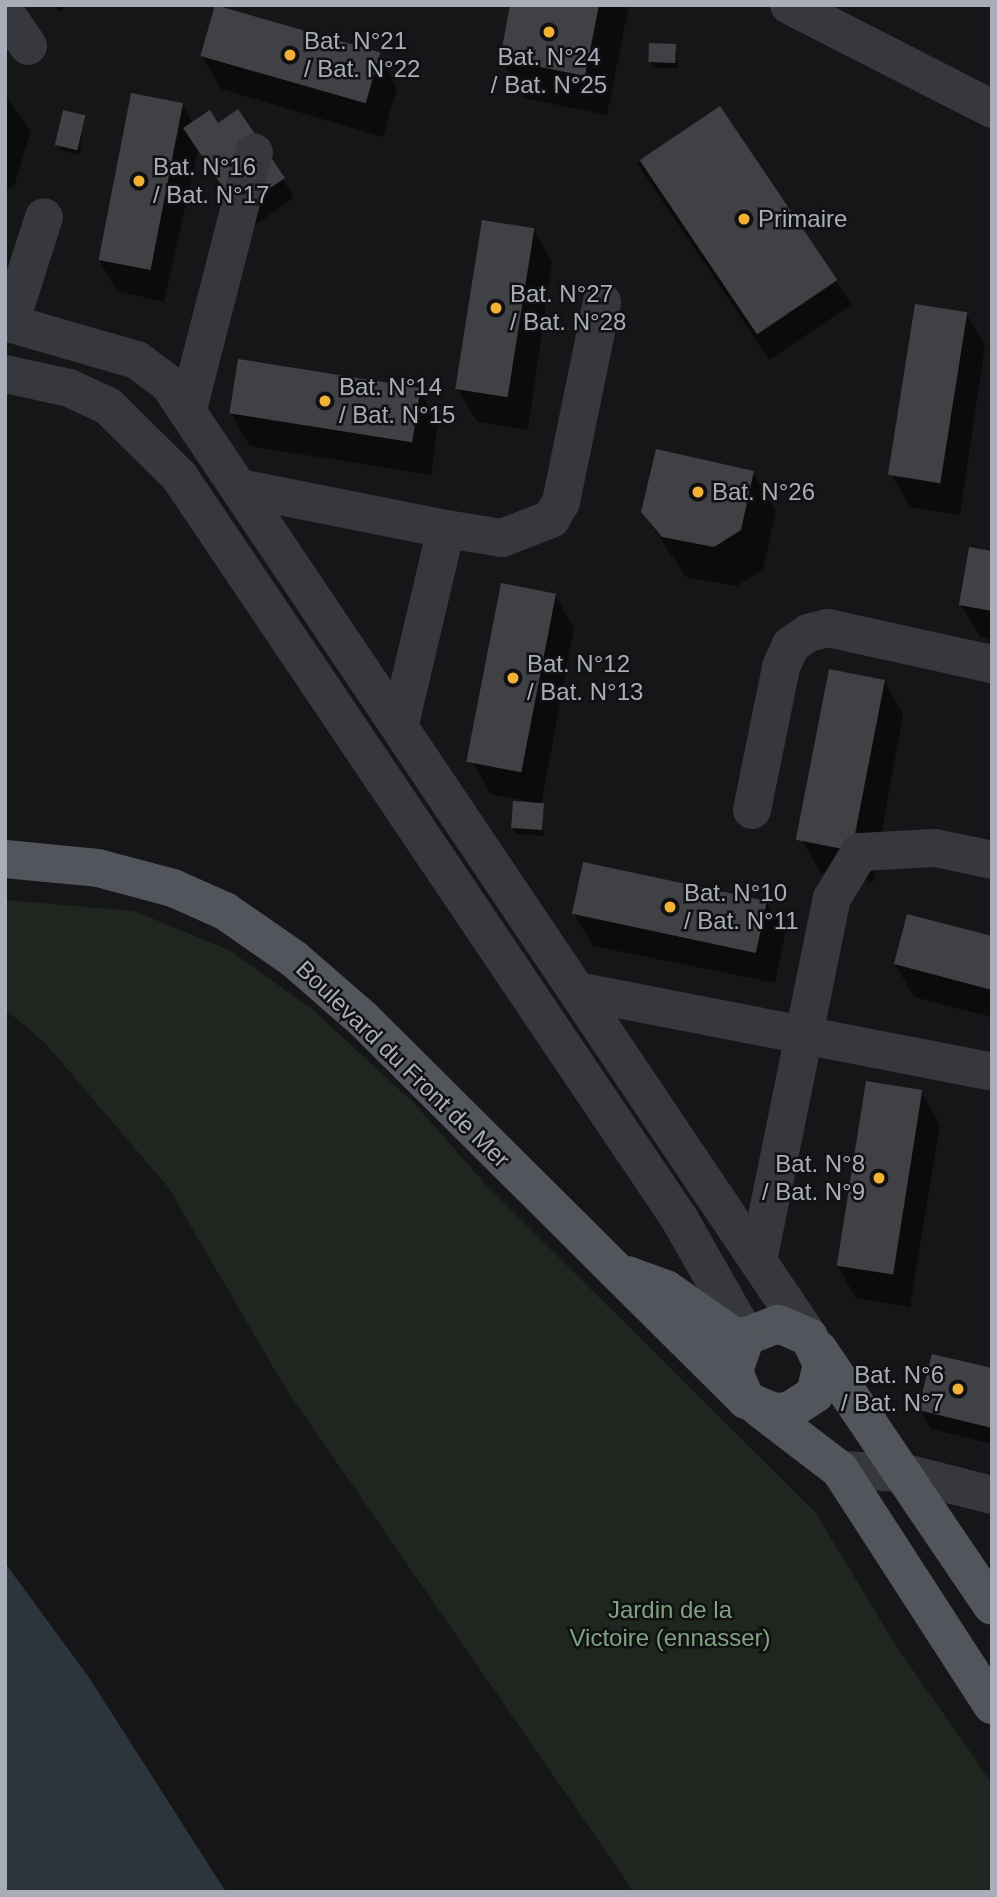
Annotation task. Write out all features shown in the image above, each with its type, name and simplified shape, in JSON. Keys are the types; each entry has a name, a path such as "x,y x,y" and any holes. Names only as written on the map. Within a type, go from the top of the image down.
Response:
{"main road":[{"name":"Boulevard du Front de Mer","path":"5,859 98,868 173,888 225,911 363,1019 613,1271 752,1404 840,1470 992,1705"},
{"path":"613,1271 666,1289 744,1339"},
{"path":"814,1343 822,1364 815,1394 789,1411 752,1404 734,1371 744,1339 778,1324 814,1343 905,1473 992,1606"}],"street":[{"path":"789,5 992,108"},
{"path":"5,12 28,46"},
{"path":"188,409 254,152"},
{"path":"44,217 8,322 137,360 168,383 244,489 401,720 759,1256 814,1343"},
{"path":"244,489 502,538 551,519 561,502 602,302"},
{"path":"5,374 69,388 108,406 139,430 179,476 678,1218 744,1339"},
{"path":"401,720 446,529"},
{"path":"289,641 329,614"},
{"path":"751,810 781,667 791,645 808,633 828,628 992,664"},
{"path":"759,1256 832,898 860,852 935,848 992,860"},
{"path":"582,992 992,1072"},
{"path":"840,1470 905,1473 992,1495"}],"green space":[{"name":"Jardin de la Victoire (ennasser)","path":"5,900 134,911 229,950 313,1010 414,1103 486,1185 815,1512 898,1649 992,1783 992,1892 634,1892 286,1389 168,1187 45,1043 5,1009"}],"shaded area":[{"path":"5,1563 88,1676 226,1892 5,1892"}],"building":[{"name":"Bat. N°21 / Bat. N°22","path":"215,5 380,52 366,103 200,56"},
{"name":"Bat. N°24 / Bat. N°25","path":"510,5 599,5 585,76 500,59"},
{"path":"649,43 676,44 675,63 648,62"},
{"name":"Bat. N°16 / Bat. N°17","path":"131,93 183,103 151,270 99,260"},
{"path":"720,106 837,280 757,334 640,160"},
{"path":"238,109 285,178 238,210 183,128 210,110 218,123"},
{"path":"63,110 85,115 77,150 55,145"},
{"name":"Bat. N°27 / Bat. N°28","path":"482,220 534,228 508,397 455,389"},
{"path":"915,304 967,312 940,483 888,475"},
{"name":"Bat. N°14 / Bat. N°15","path":"238,359 421,388 412,442 229,413"},
{"name":"Bat. N°26","path":"656,449 754,471 741,530 714,547 662,537 641,512"},
{"path":"969,547 992,551 992,611 959,605"},
{"name":"Bat. N°12 / Bat. N°13","path":"501,583 556,594 521,772 466,762"},
{"path":"829,669 885,680 852,851 796,840"},
{"path":"513,801 544,803 542,830 511,828"},
{"name":"Bat. N°10 / Bat. N°11","path":"583,862 767,901 756,953 572,914"},
{"path":"907,914 992,936 992,990 894,964"},
{"name":"Bat. N°8 / Bat. N°9","path":"866,1081 922,1090 893,1275 837,1266"},
{"name":"Bat. N°6 / Bat. N°7","path":"932,1354 992,1368 992,1428 918,1410"}],"place":[{"name":"Bat. N°24 / Bat. N°25","path":"549,32"},
{"name":"Bat. N°21 / Bat. N°22","path":"290,55"},
{"name":"Bat. N°16 / Bat. N°17","path":"139,181"},
{"name":"Primaire","path":"744,219"},
{"name":"Bat. N°27 / Bat. N°28","path":"496,308"},
{"name":"Bat. N°14 / Bat. N°15","path":"325,401"},
{"name":"Bat. N°26","path":"698,492"},
{"name":"Bat. N°12 / Bat. N°13","path":"513,678"},
{"name":"Bat. N°10 / Bat. N°11","path":"670,907"},
{"name":"Bat. N°8 / Bat. N°9","path":"879,1178"},
{"name":"Bat. N°6 / Bat. N°7","path":"958,1389"}]}
